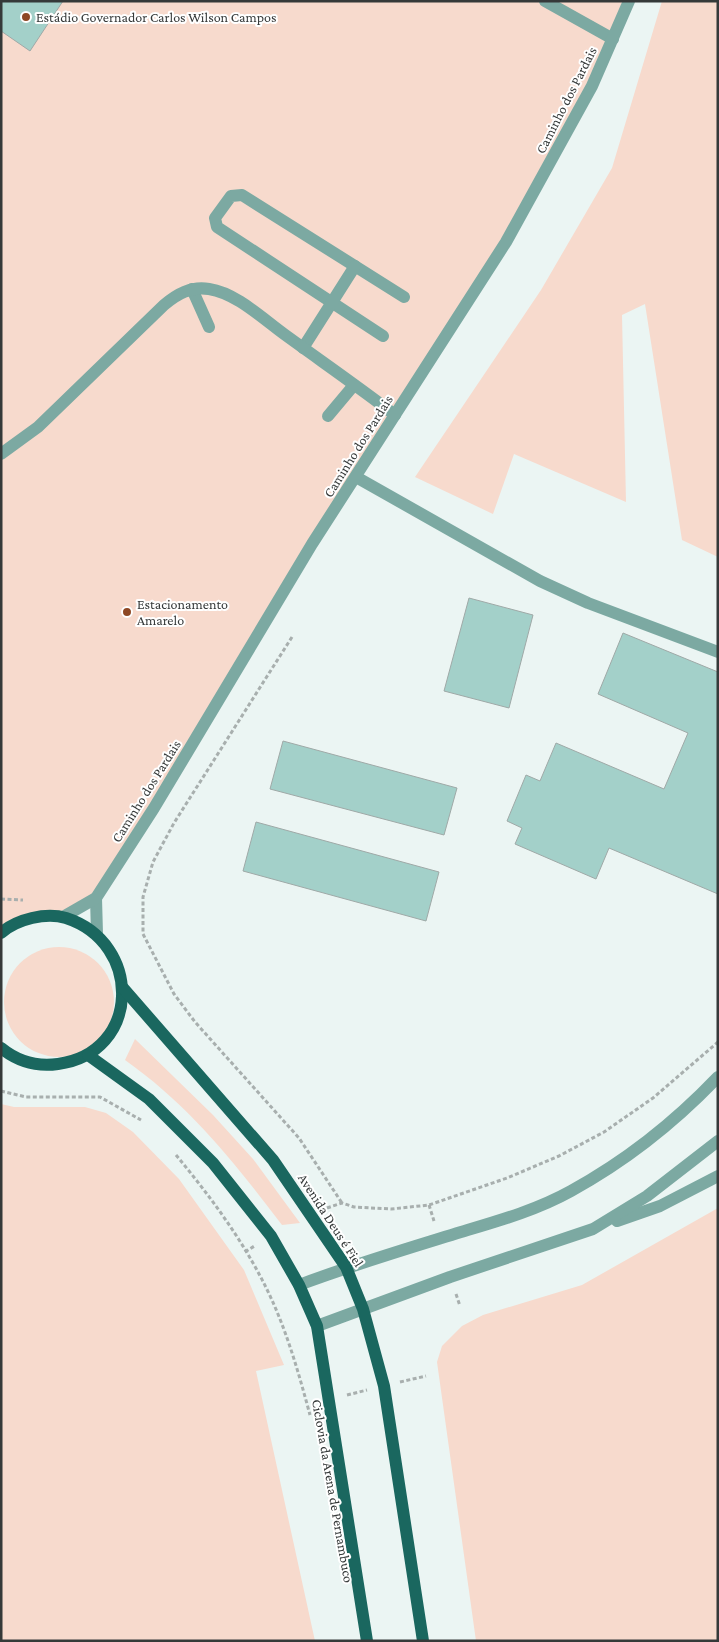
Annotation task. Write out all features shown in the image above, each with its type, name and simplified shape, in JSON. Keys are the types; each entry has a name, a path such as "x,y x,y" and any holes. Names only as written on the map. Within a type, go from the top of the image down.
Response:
{"main road":[{"path":"1,1048 27,1062 48,1065 69,1063 88,1054 103,1042 114,1026 122,1008 124,988 119,967 110,948 97,934 81,923 63,917 28,919 3,930"},
{"name":"Avenida Deus é Fiel","path":"124,988 273,1160 346,1268 364,1309 384,1386 423,1641"},
{"path":"88,1054 149,1099 213,1163 271,1236 298,1285 317,1326 367,1641"}],"street":[{"path":"545,1 613,39"},
{"name":"Caminho dos Pardais","path":"63,917 96,898 154,808 312,544 506,242 568,132 613,39 628,1"},
{"path":"383,336 217,227 215,218 231,196 242,195 404,297"},
{"path":"303,348 356,266"},
{"path":"1,454 47,419 176,294 192,289 207,288 222,292 303,348 395,416"},
{"path":"192,289 209,327"},
{"path":"328,416 354,385"},
{"path":"356,478 540,581 588,603 718,652"},
{"path":"96,898 97,934"},
{"path":"298,1285 503,1219 570,1192 623,1159 689,1107 718,1077"},
{"path":"593,1229 647,1196 718,1141"},
{"path":"317,1326 450,1276 660,1206 718,1176"}],"path":[{"path":"292,637 174,822 154,862 143,897 143,934 174,994 195,1022 299,1138 342,1203 354,1207 391,1209 429,1205 507,1178 559,1156 604,1132 653,1098 718,1042"},
{"path":"1,1091 26,1097 100,1097 122,1108 147,1126"},
{"name":"Ciclovia da Arena de Pernambuco","path":"173,1152 214,1202 257,1270 274,1306 296,1364 311,1417"}],"shaded area":[{"path":"1,1 629,1 568,132 96,898 52,916 1,925"},
{"path":"662,1 718,1 718,557 682,540 645,304 622,315 626,502 514,454 493,514 415,477 541,290 612,168"},
{"path":"59,947 80,951 98,963 110,981 114,1002 110,1023 98,1041 80,1053 59,1057 38,1053 20,1041 8,1023 4,1002 8,981 20,963 38,951"},
{"path":"135,1039 213,1115 253,1159 300,1223 282,1225 228,1157 191,1116 170,1096 125,1060"},
{"path":"1,1104 14,1107 85,1107 106,1113 133,1132 179,1179 244,1270 284,1365 256,1371 315,1641 1,1641"},
{"path":"718,1208 718,1641 476,1641 437,1362 442,1346 462,1326 483,1315 582,1285"}],"building":[{"name":"Estádio Governador Carlos Wilson Campos","path":"1,1 63,1 30,51 1,31"},
{"path":"469,598 533,615 509,708 444,691"},
{"path":"623,633 718,672 718,894 609,848 596,879 515,844 522,828 507,821 526,775 540,781 556,743 664,789 688,733 598,694"},
{"path":"283,741 457,788 444,835 270,789"},
{"path":"256,822 439,872 426,921 243,871"}],"place":[{"name":"Estádio Governador Carlos Wilson Campos","path":"26,17"},
{"name":"Estacionamento Amarelo","path":"127,612"}]}
